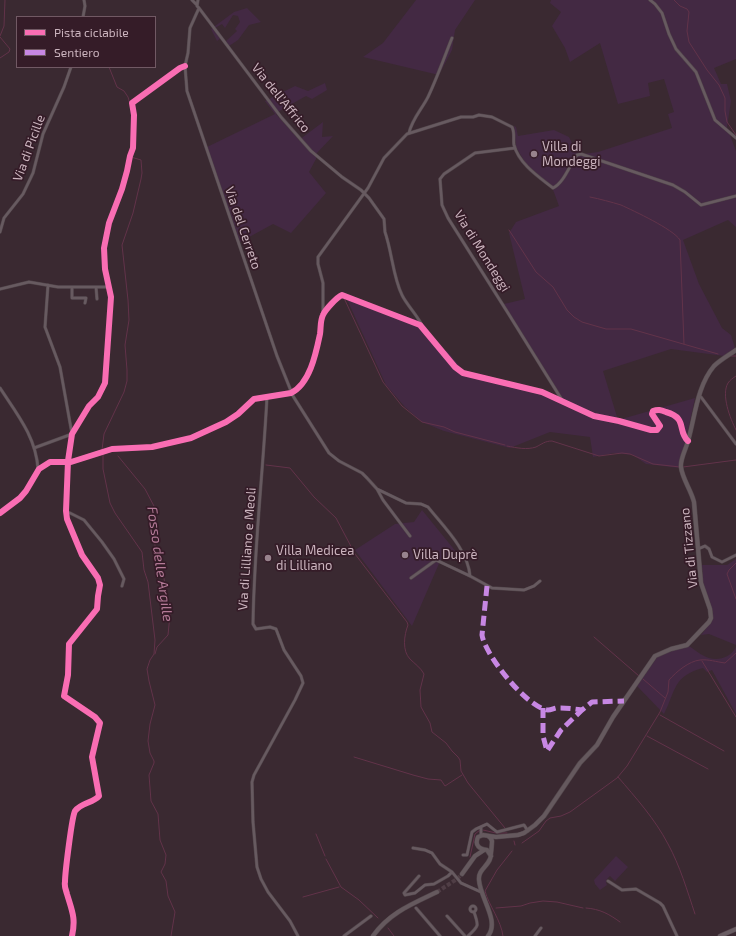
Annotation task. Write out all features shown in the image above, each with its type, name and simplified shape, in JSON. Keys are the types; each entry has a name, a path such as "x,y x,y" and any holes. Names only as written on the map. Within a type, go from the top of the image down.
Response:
{"main road":[{"path":"722,936 736,929"}],"street":[{"path":"83,16 85,6 84,0"},
{"name":"Via dell'Affrico","path":"192,0 281,117 318,158 364,192"},
{"name":"Via del Cerreto","path":"198,0 198,7 190,28 185,66 187,91 277,356 292,393 329,453 339,461 362,473 377,489"},
{"path":"650,0 662,13 668,34 676,49 696,72 712,116 720,125 736,138"},
{"path":"0,513 22,496 42,466 52,462 73,461 109,450 152,447 191,438 226,422 254,400 292,393 300,387 311,367 323,315 323,283 318,264 318,257 368,188 384,158 409,133 415,117 434,84 452,38"},
{"path":"34,448 72,434 105,383 111,297 104,259 105,241 109,223 127,172 133,148 134,115 132,103 185,66"},
{"name":"Via di Picille","path":"0,232 4,218 23,194 33,173 43,134 64,87 70,68"},
{"path":"409,133 461,118 484,115 512,127 515,148 530,169 553,188 560,182 577,155 581,154 673,185 685,192 701,205 736,196"},
{"name":"Via di Mondeggi","path":"515,148 475,153 444,174 440,179 442,205 448,218 563,402"},
{"path":"359,188 362,196"},
{"path":"368,188 369,198"},
{"path":"364,192 385,222 385,232 402,296 421,322 422,326 455,367 462,373 535,390 594,416 619,421 654,431 660,426 652,414 653,411 658,410 672,413 680,420 688,441"},
{"path":"0,288 29,282 58,288 109,287"},
{"path":"48,285 45,324 60,367 72,434 68,461 66,511 68,523 82,554 100,581 97,609 69,644 68,675 64,696 95,717 100,723 92,757 99,796 95,800 82,806 74,815 64,883 74,922 72,936"},
{"path":"72,287 72,298 86,298 85,303"},
{"path":"96,287 97,299"},
{"path":"323,315 342,295 422,326"},
{"name":"Via di Tizzano","path":"472,859 477,853 484,850 497,840 522,834 528,831 544,816 580,764 597,745 613,717 656,656 671,649 687,645 709,622 711,618 710,609 702,588 694,502 692,492 681,467 699,396 714,367 736,350"},
{"path":"0,388 27,429 38,461 38,470"},
{"path":"699,396 705,401 736,444"},
{"name":"Via di Lilliano e Meoli","path":"267,397 255,560 253,624 256,629 270,627 276,629 284,650 301,676 303,683 254,775 252,787 254,842 256,864 261,879 268,892 290,921 298,936"},
{"path":"38,461 42,466"},
{"path":"377,489 383,500 410,536"},
{"path":"377,489 406,502 422,504 428,507 461,550 469,568 470,576"},
{"path":"66,511 84,520 102,542 114,559 124,579 122,586"},
{"path":"698,550 705,546 709,549 712,557 722,562 736,555"},
{"path":"411,578 436,560 492,588 524,590 534,586 540,581"},
{"path":"462,874 472,859 478,838 488,824 495,831 501,832 524,825 528,831"},
{"path":"463,855 467,855 472,832 475,830 483,833 491,840 490,860 482,869 479,876 481,892 493,923 492,930 488,936"},
{"name":"Via di Tizzano","path":"483,833 505,837"},
{"path":"477,844 479,848 490,852 491,856"},
{"path":"413,848 432,853 440,864 452,872 461,883 481,892"},
{"path":"419,876 406,890 405,895 415,894 425,885 434,884 452,872"},
{"path":"608,881 622,890 636,889 660,903 663,906 677,936"},
{"path":"373,936 395,913 437,892"},
{"path":"416,908 438,935"},
{"path":"447,916 466,936 478,927 474,912"},
{"path":"344,936 371,916"},
{"path":"535,936 541,928"}],"shaded area":[{"path":"416,0 475,0 455,30 452,50 439,75 363,57 383,43"},
{"path":"551,0 736,0 736,59 714,68 721,84 727,84 731,101 727,127 736,151 736,227 728,220 683,240 699,284 722,328 731,335 735,348 724,356 671,349 603,371 618,420 695,398 680,468 646,464 633,455 614,453 593,457 590,437 550,432 510,448 444,431 422,422 405,407 386,385 345,295 422,322 444,351 447,351 463,370 535,388 563,400 504,304 525,299 509,233 516,222 559,206 552,187 526,164 516,147 514,126 516,127 518,136 554,130 569,137 575,149 583,154 598,152 672,128 668,114 674,112 664,79 648,83 650,96 618,104 600,43 570,62 565,48 552,26 561,12 550,3"},
{"path":"247,8 261,22 249,25 238,40 226,48 228,44 226,41 237,31 235,29 240,22 238,16 233,15 225,28 222,24 215,28 221,38 217,41 211,29 234,12"},
{"path":"325,83 327,90 312,99 306,96 276,114 299,140 323,122 322,137 333,136 316,154 316,159 309,172 326,193 291,233 273,224 240,242 207,147 275,114 265,101 295,86 308,91"},
{"path":"422,510 457,553 451,560 441,559 412,626 355,550 395,524 414,522"},
{"path":"736,559 736,645 709,634 701,635 711,622 703,583 702,565 727,565"},
{"path":"689,646 706,657 713,659 728,656 736,647 736,714 712,670 707,672 703,668 686,675 677,685 664,714 637,686 658,656"},
{"path":"616,856 628,867 615,881 610,876 606,882 607,885 600,890 595,884 594,880"}],"waterway":[{"path":"0,36 4,26 5,0"},
{"path":"674,0 689,12 687,31 689,42 707,70 719,85 725,98 727,122 736,135"},
{"path":"0,37 10,49 9,52 0,58"},
{"path":"109,68 117,87 124,91 128,97 132,111"},
{"path":"128,156 131,150 132,138"},
{"path":"102,450 104,434 124,392 127,381 125,345 129,320 122,245 133,213 142,173 141,160 131,157"},
{"path":"590,197 621,205 635,211 670,231 680,240 684,344"},
{"path":"509,230 536,272 553,287 567,310 582,322 606,329 631,329 718,354"},
{"path":"344,298 383,382 402,406 422,422 505,445"},
{"path":"731,356 736,356"},
{"path":"736,376 728,383 725,394 729,413 736,430"},
{"path":"507,446 529,448 552,441 599,456 622,453 630,454 653,464 680,467"},
{"path":"103,454 103,469 110,503 115,513 142,552 144,570 148,582 155,640 154,654 147,669 155,705 150,724 148,741 150,753 154,763 149,775 151,801 158,814 160,840 166,855 165,864 161,872 166,881 168,896 175,912 171,936"},
{"name":"Fosso delle Argille","path":"118,456 145,489 155,508 153,518 155,547 161,562 170,615 168,635 157,647 155,654"},
{"path":"683,467 736,460"},
{"path":"266,465 290,468 314,497 336,518 355,554 407,622 408,625 404,643 406,652 407,656 420,668 424,674 420,690 421,707 430,723 432,732 446,743 458,757 460,760 461,771 468,783 505,828"},
{"path":"736,563 727,574 736,599"},
{"path":"594,637 639,676"},
{"path":"522,843 539,831 550,818 561,816 570,812 617,778 627,766 660,712 668,692 669,680 675,674 683,667 700,660 725,663 736,653"},
{"path":"702,661 736,717"},
{"path":"643,679 665,698"},
{"path":"660,715 724,751"},
{"path":"647,736 708,769"},
{"path":"354,757 428,779 441,780 445,786 462,775"},
{"path":"618,777 645,809 663,835 680,869 695,914"},
{"path":"470,857 475,834 480,830"},
{"path":"483,830 496,833 507,833"},
{"path":"316,834 325,856"},
{"path":"514,841 515,845"},
{"path":"503,936 500,924 485,891 497,870 512,851"},
{"path":"326,859 341,887 359,900 378,918"},
{"path":"303,897 339,887"},
{"path":"496,908 521,906 543,901 557,902 583,908"},
{"path":"586,908 604,912 620,922"},
{"path":"388,928 394,936"}],"tunnel":[{"path":"437,892 462,874"}],"marked path":[{"path":"487,586 482,635 485,644 508,679 529,700 539,707 548,710 558,708 582,710 592,702 624,701"},
{"path":"543,708 543,736 547,751 561,730 582,710"}],"cycle path":[{"path":"72,936 74,924 73,915 65,888 69,845 75,811 80,806 94,800 99,796 92,757 100,723 95,717 64,696 68,675 69,644 97,609 100,585 98,578 82,555 67,519 68,461 72,434 89,406 98,397 105,383 111,297 105,269 104,248 109,223 122,189 133,148 134,115 132,103 180,68 185,66"},
{"path":"0,513 20,498 39,469 50,462 71,462 112,449 152,447 191,438 226,422 238,414 254,399 291,393 298,389 303,383 314,359 323,315 331,304 342,295 420,325 455,367 463,373 542,392 594,416 651,430 657,430 660,426 652,414 653,411 663,411 673,415 680,421 683,433 688,441"}],"place":[{"name":"Villa di Mondeggi","path":"534,154"},
{"name":"Villa Duprè","path":"405,555"},
{"name":"Villa Medicea di Lilliano","path":"268,558"}]}
